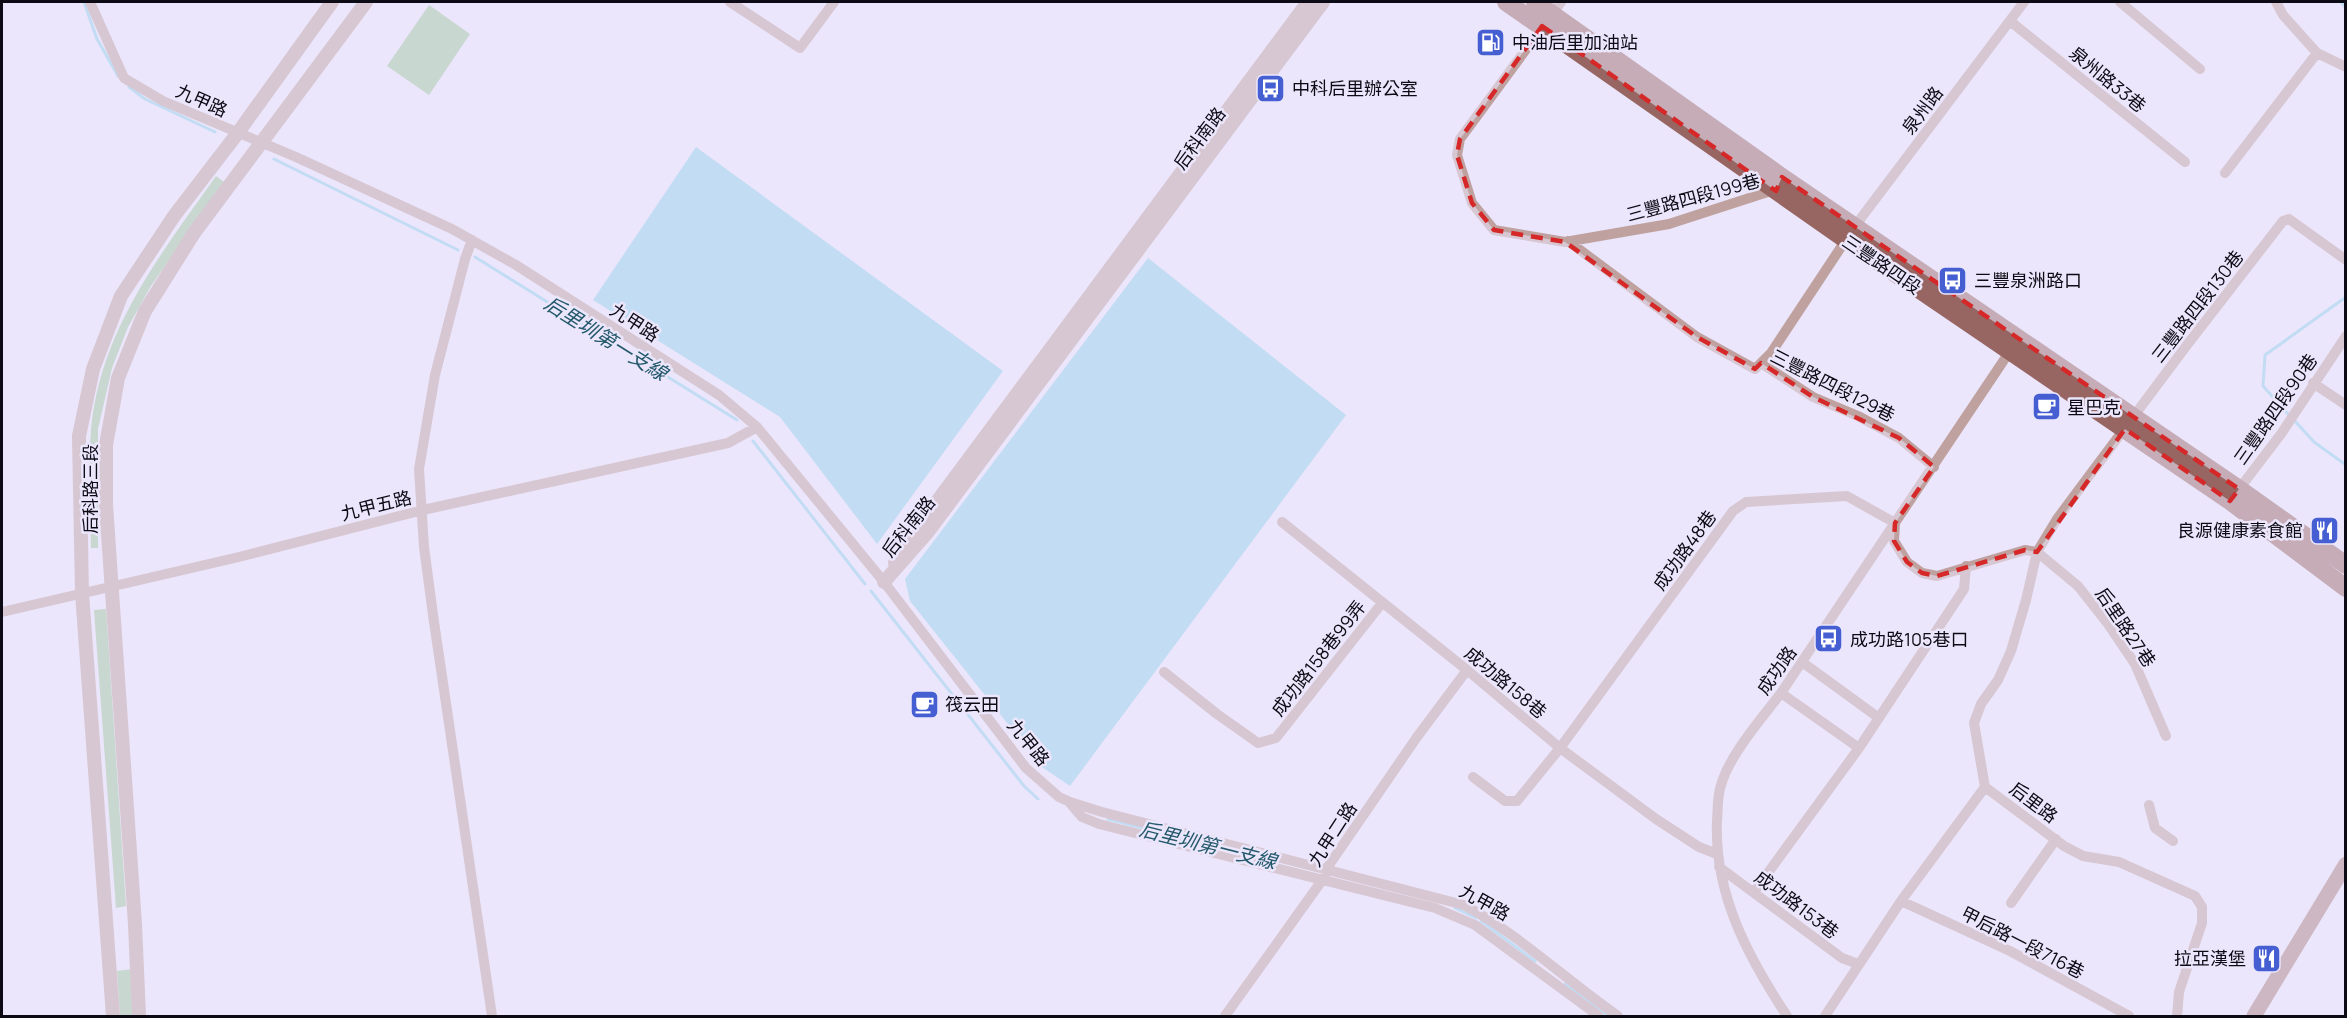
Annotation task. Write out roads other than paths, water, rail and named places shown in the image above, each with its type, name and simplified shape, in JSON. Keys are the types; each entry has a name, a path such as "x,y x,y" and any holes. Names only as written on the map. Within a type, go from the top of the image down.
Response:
{"main road":[{"name":"三豐路四段","path":"1506,2 1552,14"},
{"name":"三豐路四段","path":"1535,2 1779,184 2234,495 2346,565"},
{"name":"三豐路四段","path":"2234,495 2346,588"},
{"path":"2254,1017 2346,864"}],"street":[{"name":"九甲路","path":"90,2 124,78 163,101 306,162 472,240 516,265 719,395 757,427 884,582 1026,768 1047,788 1070,802 1325,874 1435,908 1474,925 1599,1017"},
{"name":"后科路三段","path":"113,1017 82,593 79,436 93,369 121,296 174,216 237,134 332,2"},
{"name":"后科路三段","path":"139,1017 106,505 106,445 118,378 145,311 194,233 366,2"},
{"path":"730,2 800,48 834,2"},
{"name":"泉州路","path":"1761,363 1771,353 1850,233 2024,2"},
{"path":"2120,2 2200,69"},
{"path":"2276,2 2283,15 2317,53 2346,67"},
{"name":"后科南路","path":"884,582 927,533 1313,5"},
{"path":"1552,14 1460,139 1457,155 1472,203 1494,230 1568,242"},
{"name":"泉州路33巷","path":"2010,21 2185,162"},
{"path":"2225,173 2317,53"},
{"name":"三豐路四段199巷","path":"1568,242 1669,224 1779,184"},
{"name":"三豐路四段130巷","path":"2129,423 2283,221 2289,219 2346,260"},
{"path":"472,240 435,375 419,469 424,547 433,615 492,1017"},
{"name":"三豐路四段129巷","path":"1568,242 1697,337 1755,369 1761,363 1813,398 1858,416 1899,438 1934,467"},
{"name":"三豐路四段90巷","path":"2234,495 2281,434 2346,336"},
{"name":"成功路","path":"1787,1017 1744,947 1733,919 1717,854 1718,804 1721,784 1747,739 1782,693 2014,345"},
{"path":"2313,383 2346,405"},
{"name":"后里路","path":"2129,423 2057,519 2037,552 2011,651 1998,680 1981,704 1974,723 1985,787 2083,856 2119,862 2195,896 2202,907 2202,923 2179,992 2177,1017"},
{"name":"九甲五路","path":"2,612 423,510 728,443 757,427"},
{"name":"成功路48巷","path":"1473,777 1505,801 1516,801 1560,748 1733,511 1746,502 1847,496 1895,524"},
{"name":"成功路158巷","path":"1282,522 1467,670 1560,748 1656,819 1699,847 1717,854"},
{"path":"1895,524 1894,541 1907,562 1922,573 1937,576 2025,550 2037,552"},
{"name":"后里路27巷","path":"2037,552 2078,586 2108,624 2135,664 2166,736"},
{"path":"1754,892 1859,748 1964,589 1966,566"},
{"name":"成功路158巷99弄","path":"1164,672 1258,743 1276,738 1382,603"},
{"path":"1802,662 1879,718"},
{"name":"九甲二路","path":"1225,1017 1417,737 1467,670"},
{"path":"1782,693 1859,748"},
{"path":"1825,1017 1901,901 1985,787"},
{"path":"2149,805 2155,828 2173,841"},
{"path":"2011,903 2056,839"},
{"name":"成功路153巷","path":"1719,867 1842,958 1858,964"},
{"name":"九甲路","path":"1325,874 1464,905 1486,917 1525,945 1618,1017"},
{"name":"甲后路一段716巷","path":"1901,901 2010,951 2109,1012 2129,1017"}],"water":[{"path":"696,147 1003,371 877,544 780,417 593,300"},
{"path":"1148,258 1346,415 1070,786 1042,767 910,601 905,579"}],"waterway":[{"name":"后里圳第一支線","path":"84,2 97,39 118,76"},
{"path":"2341,2 2346,8"},
{"name":"后里圳第一支線","path":"129,87 145,99 215,132"},
{"name":"后里圳第一支線","path":"274,159 458,250"},
{"name":"后里圳第一支線","path":"475,257 737,420"},
{"path":"2289,415 2263,386 2265,355 2346,297"},
{"path":"2294,420 2314,442 2346,465"},
{"name":"后里圳第一支線","path":"753,441 865,584"},
{"name":"后里圳第一支線","path":"871,591 1024,786 1038,799"},
{"name":"后里圳第一支線","path":"1108,819 1251,856"},
{"name":"后里圳第一支線","path":"1455,908 1476,918"},
{"name":"后里圳第一支線","path":"1481,921 1535,961"},
{"name":"后里圳第一支線","path":"1565,984 1609,1016"}],"place":[{"name":"中油后里加油站","path":"1491,42"},
{"name":"中科后里辦公室","path":"1271,88"},
{"name":"三豐泉洲路口","path":"1953,280"},
{"name":"星巴克","path":"2046,407"},
{"name":"良源健康素食館","path":"2324,530"},
{"name":"成功路105巷口","path":"1829,639"},
{"name":"筏云田","path":"924,704"},
{"name":"拉亞漢堡","path":"2267,958"}]}
